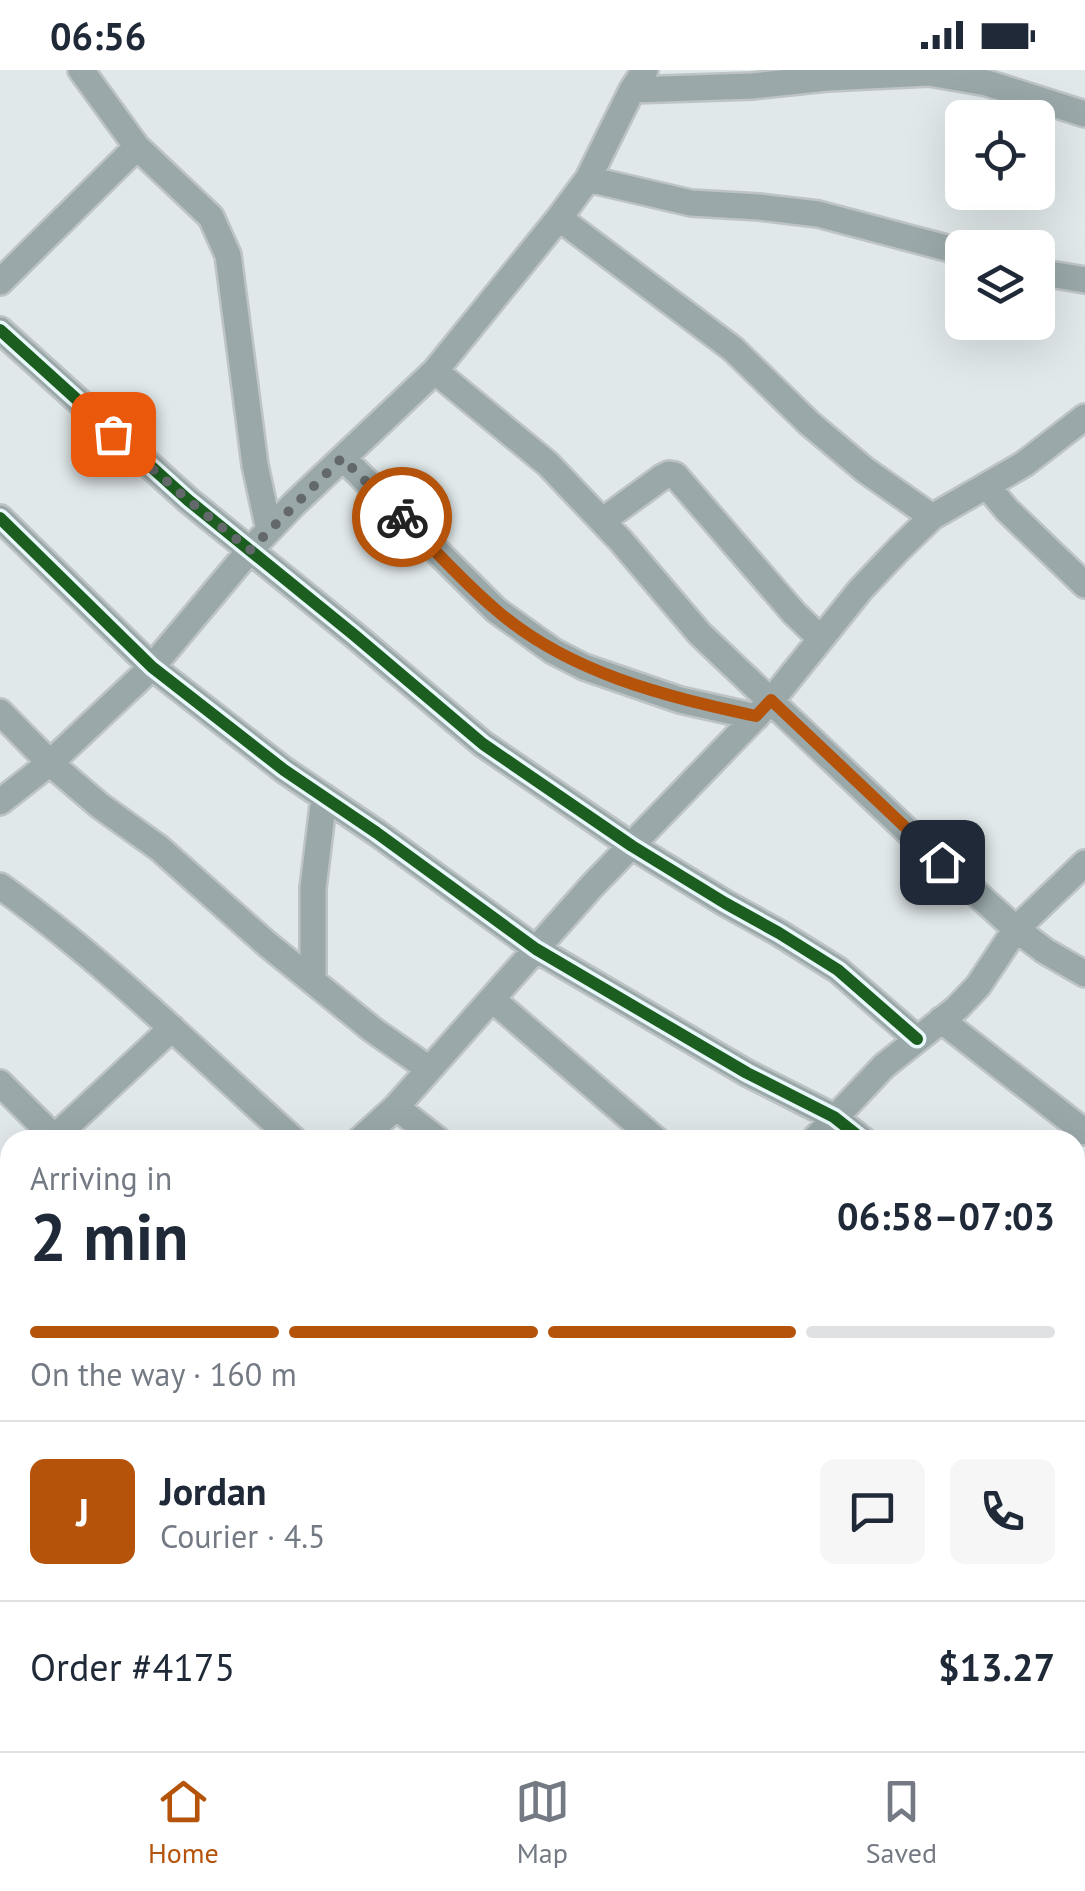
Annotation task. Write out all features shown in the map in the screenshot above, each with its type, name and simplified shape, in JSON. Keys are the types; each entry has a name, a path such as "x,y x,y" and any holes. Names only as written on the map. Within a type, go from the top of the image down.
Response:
{"street":[{"path":"81,70 137,147 211,217 228,255 255,465 269,530"},
{"path":"1021,70 1043,100"},
{"path":"0,802 50,763 152,667 269,530 435,370 560,218 588,178 639,80 752,86 929,74 988,83 1038,100"},
{"path":"1055,105 1085,114"},
{"path":"0,282 137,147"},
{"path":"588,178 691,203 818,214 945,248"},
{"path":"560,218 734,349 809,423 865,470 932,516"},
{"path":"1055,275 1085,280"},
{"path":"0,330 142,462 483,744 632,846 838,970 917,1039"},
{"path":"435,370 548,464 763,708 1045,952 1085,974"},
{"path":"371,1130 763,708 862,588 932,516 1024,464 1085,417"},
{"path":"342,458 496,610 553,651 584,667 680,700 763,708"},
{"path":"602,521 662,478 675,475 820,638"},
{"path":"986,486 1085,584"},
{"path":"0,518 152,667 324,797 536,949 716,1056 834,1117 850,1130"},
{"path":"0,712 99,805 159,848 267,944 373,1030 429,1069"},
{"path":"313,980 313,888 324,797"},
{"path":"823,1130 884,1066 957,1008 978,986 1016,928 1085,863"},
{"path":"0,886 85,951 283,1130"},
{"path":"493,1000 644,1130"},
{"path":"941,1020 1082,1130"},
{"path":"64,1130 172,1028"},
{"path":"0,1083 46,1130"},
{"path":"396,1107 425,1130"}],"cycle path":[{"path":"0,330 188,500 483,744 632,846 838,970 917,1039"},
{"path":"0,518 152,667 284,770 536,949 747,1073 834,1117 850,1130"}],"way so far":[{"path":"113,434 250,550 342,458 402,517"}],"route":[{"path":"402,517 496,610 553,651 584,667 680,700 756,716 771,700 942,862"}]}
